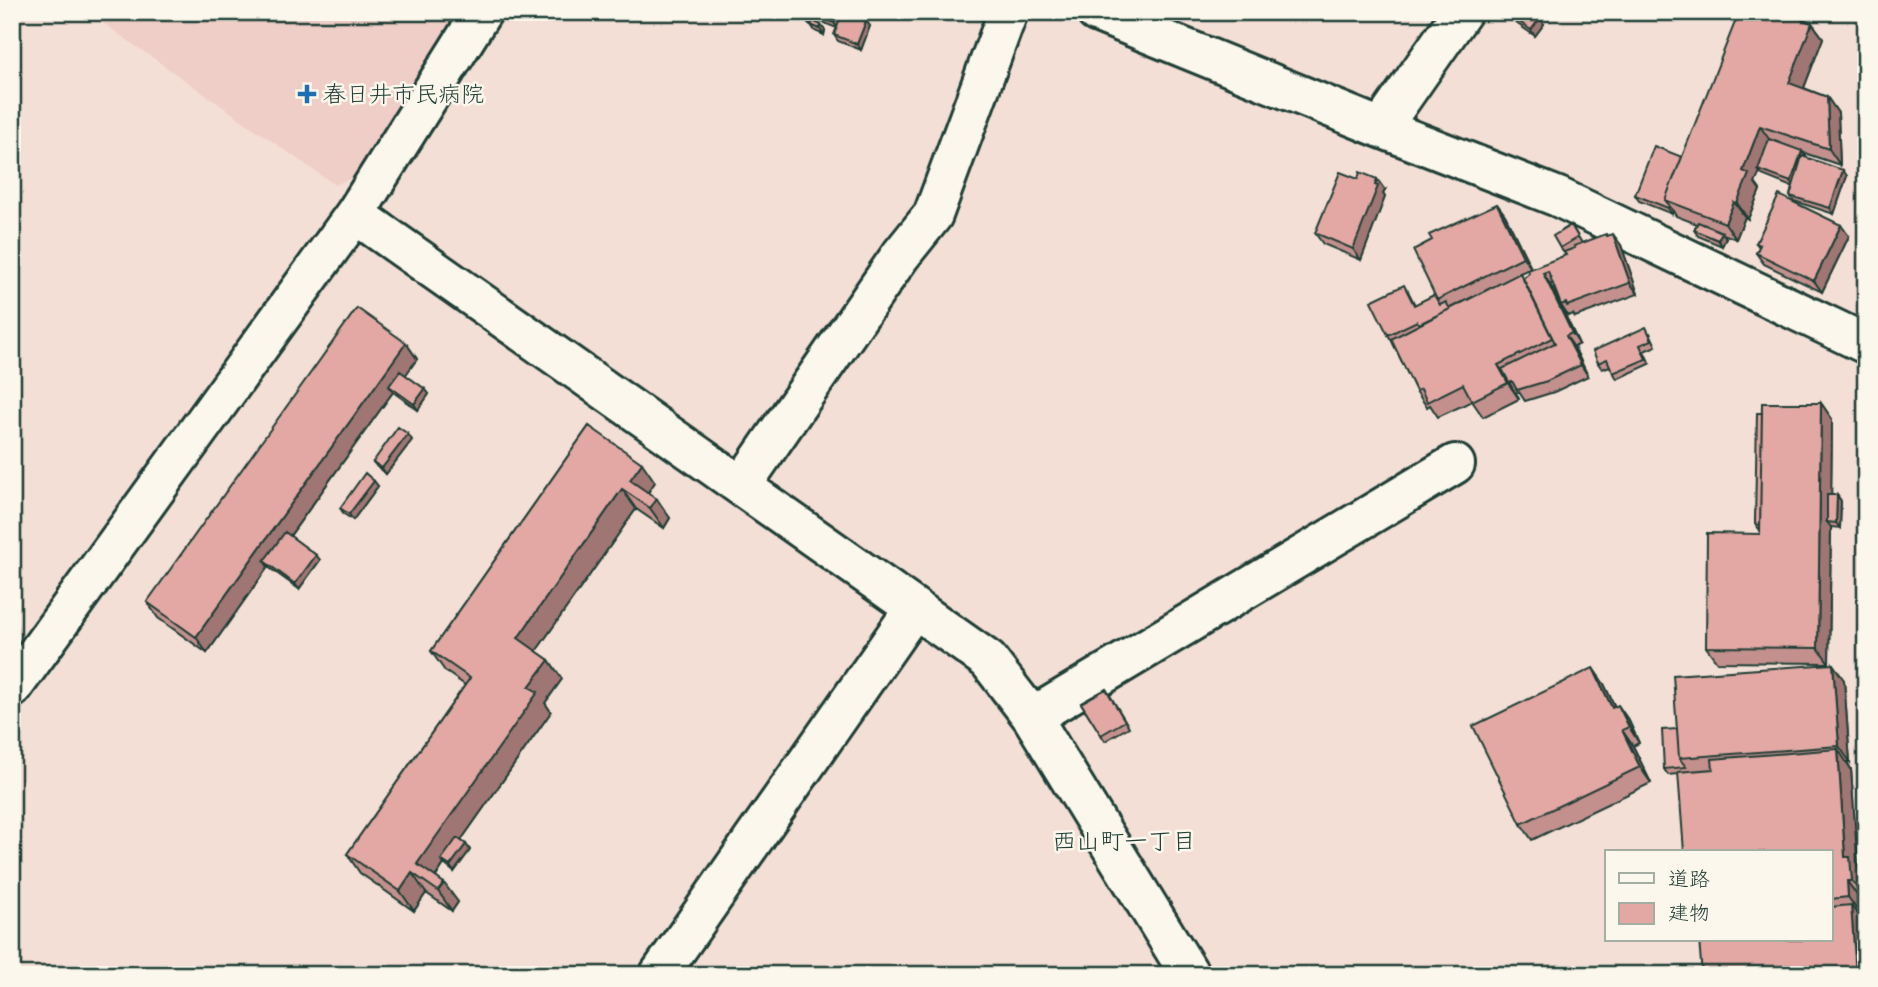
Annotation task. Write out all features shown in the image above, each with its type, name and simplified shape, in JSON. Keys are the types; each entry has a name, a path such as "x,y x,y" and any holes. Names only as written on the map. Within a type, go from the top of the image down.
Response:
{"street":[{"path":"12,688 355,214 482,12"},
{"path":"741,485 900,256 933,215 1008,12"},
{"path":"1381,128 1462,12"},
{"path":"1122,17 1381,128 1558,197 1866,344"},
{"path":"355,214 988,660 1032,717 1190,975"},
{"path":"1032,717 1455,464"},
{"path":"659,975 914,609"}],"shaded area":[{"name":"春日井市民病院","path":"87,12 462,12 357,176 335,185"}],"building":[{"path":"807,12 813,12 810,20 805,18"},
{"path":"816,12 838,12 834,23 815,16"},
{"path":"843,12 866,21 857,44 834,35"},
{"path":"1505,12 1532,12 1540,18 1531,30"},
{"path":"1739,12 1784,12 1802,15 1802,20 1812,23 1789,83 1827,97 1829,149 1760,126 1743,171 1749,174 1725,223 1665,200"},
{"path":"813,21 821,25 820,29 811,25"},
{"path":"1769,139 1802,151 1791,182 1758,170"},
{"path":"1654,146 1682,157 1665,200 1668,208 1635,195"},
{"path":"1802,156 1843,170 1830,208 1790,196"},
{"path":"1340,172 1358,179 1360,172 1377,179 1375,185 1378,186 1353,249 1315,233"},
{"path":"1779,195 1841,225 1814,281 1756,253 1760,245 1756,243"},
{"path":"1497,204 1523,257 1437,300 1413,250 1432,240 1429,235"},
{"path":"1698,222 1722,232 1718,240 1694,230"},
{"path":"1571,225 1578,237 1560,248 1553,236"},
{"path":"1613,234 1630,283 1567,306 1566,303 1561,305 1548,271 1543,273 1572,333 1566,336 1581,365 1547,381 1517,390 1502,369 1555,343 1523,278 1529,273 1528,270 1566,255 1564,252 1575,248 1574,246"},
{"path":"1520,273 1552,338 1498,365 1508,383 1472,401 1463,384 1427,402 1421,389 1416,391 1391,339"},
{"path":"1404,285 1414,305 1434,295 1440,305 1446,302 1450,309 1388,335 1371,301"},
{"path":"357,308 406,343 196,637 147,602"},
{"path":"1646,327 1652,340 1640,345 1646,359 1613,373 1607,359 1598,363 1593,351"},
{"path":"400,371 425,389 414,404 389,386"},
{"path":"1762,403 1821,403 1818,648 1706,647 1707,533 1760,534"},
{"path":"1757,413 1762,413 1760,525 1755,524"},
{"path":"589,426 642,463 630,480 657,499 650,508 622,489 518,638 549,660 529,687 538,692 417,864 444,883 438,891 412,873 400,891 347,854 470,678 431,651"},
{"path":"398,427 408,434 382,468 373,462"},
{"path":"365,473 374,481 349,514 340,508"},
{"path":"1827,495 1837,495 1836,523 1827,522"},
{"path":"285,532 316,555 295,584 264,561"},
{"path":"1833,664 1839,746 1679,758 1673,675"},
{"path":"1593,668 1612,708 1618,705 1629,727 1622,730 1640,767 1521,824 1473,726"},
{"path":"1106,689 1125,721 1101,735 1081,703"},
{"path":"1677,729 1679,758 1686,767 1664,769 1662,730"},
{"path":"1838,749 1845,857 1850,857 1852,881 1847,881 1848,897 1832,899 1832,850 1684,850 1678,772 1713,769 1712,759"},
{"path":"457,838 466,844 450,866 441,860"},
{"path":"1851,905 1856,975 1702,975 1699,942 1832,942 1832,907"}],"place":[{"name":"春日井市民病院","path":"307,94"}],"district":[{"name":"西山町一丁目","path":"1124,841"}]}
